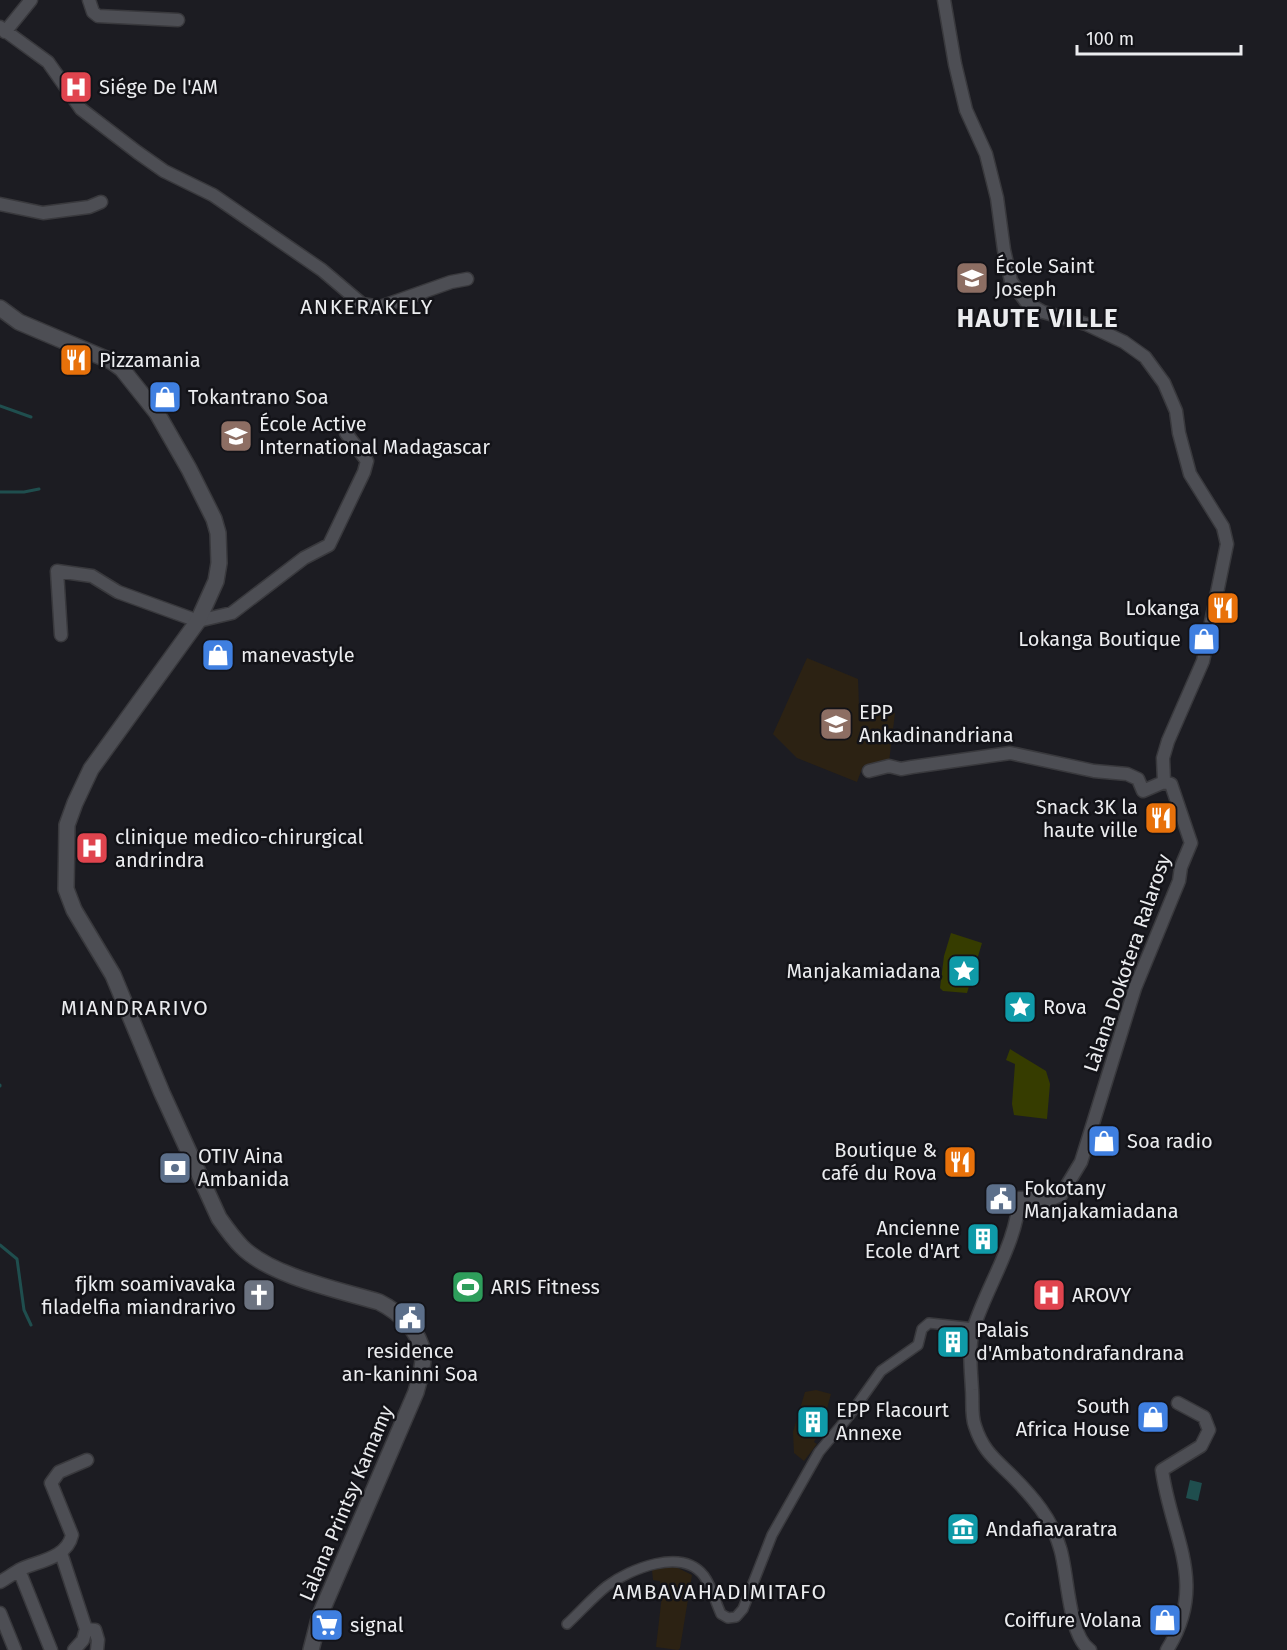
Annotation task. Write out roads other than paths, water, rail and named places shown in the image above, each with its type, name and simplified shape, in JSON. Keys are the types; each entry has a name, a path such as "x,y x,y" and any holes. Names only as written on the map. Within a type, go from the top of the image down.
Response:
{"street":[{"path":"31,0 2,29 48,62 81,109 164,171 223,202 322,270 362,304 380,307 467,279"},
{"path":"89,0 94,15 102,17 178,20"},
{"path":"869,771 889,766 901,769 1010,753 1094,771 1127,774 1138,779 1143,791 1164,782 1163,758 1203,660 1227,544 1223,527 1190,474 1179,433 1176,411 1164,383 1145,357 1124,342 1086,324 1043,312 1027,303 1011,281 997,198 986,154 966,110 944,0"},
{"path":"0,204 43,213 89,207 101,202"},
{"name":"Làlana Printsy Kamamy","path":"0,308 19,322 111,361 122,369 157,413 189,469 218,533 219,563 216,581 198,621 87,777 75,803 67,825 66,889 74,910 113,975 162,1093 219,1218 230,1234 243,1248 278,1270 379,1302 394,1309 419,1340 423,1355 422,1370 416,1392 321,1615 311,1650"},
{"path":"61,635 57,572 92,576 118,592 198,621 232,613 304,558 328,545 367,461 346,434"},
{"name":"Làlana Dokotera Ralarosy","path":"974,1328 1016,1221 1019,1198 1047,1201 1061,1195 1081,1162 1135,988 1179,881 1181,867 1191,843 1171,784 1164,782"},
{"path":"567,1624 608,1586 636,1570 657,1562 681,1563 696,1568 711,1588 721,1614 736,1617 743,1609 772,1535 819,1452 849,1416 881,1371 918,1345 922,1329 929,1323 974,1328 970,1359 974,1424 982,1446 1038,1505 1052,1525 1061,1549 1069,1599 1079,1638 1090,1650"},
{"path":"1167,1650 1182,1618 1186,1599 1186,1575 1182,1546 1165,1492 1162,1470 1201,1446 1209,1430 1204,1417 1178,1403"},
{"path":"0,1582 19,1570 61,1553 70,1544 72,1535 51,1483 59,1472 87,1460"},
{"path":"61,1553 86,1629 83,1640 74,1650"},
{"path":"19,1570 51,1650"},
{"path":"0,1613 15,1650"},
{"path":"86,1629 95,1630 98,1640 97,1650"}],"waterway":[{"path":"0,406 31,417"},
{"path":"0,492 24,492 39,489"},
{"path":"0,1245 17,1259 24,1310 31,1325"}],"place":[{"name":"Siége De l'AM","path":"76,87"},
{"name":"École Saint Joseph","path":"972,278"},
{"name":"Pizzamania","path":"76,360"},
{"name":"Tokantrano Soa","path":"165,397"},
{"name":"École Active International Madagascar","path":"236,436"},
{"name":"Lokanga","path":"1223,608"},
{"name":"Lokanga Boutique","path":"1204,639"},
{"name":"manevastyle","path":"218,655"},
{"name":"EPP Ankadinandriana","path":"836,724"},
{"name":"Snack 3K la haute ville","path":"1161,818"},
{"name":"clinique medico-chirurgical andrindra","path":"92,848"},
{"name":"Manjakamiadana","path":"964,971"},
{"name":"Rova","path":"1020,1007"},
{"name":"Soa radio","path":"1104,1141"},
{"name":"Boutique & café du Rova","path":"960,1162"},
{"name":"OTIV Aina Ambanida","path":"175,1168"},
{"name":"Fokotany Manjakamiadana","path":"1001,1199"},
{"name":"Ancienne Ecole d'Art","path":"983,1239"},
{"name":"ARIS Fitness","path":"468,1287"},
{"name":"fjkm soamivavaka filadelfia miandrarivo","path":"259,1295"},
{"name":"AROVY","path":"1049,1295"},
{"name":"residence an-kaninni Soa","path":"410,1318"},
{"name":"Palais d'Ambatondrafandrana","path":"953,1342"},
{"name":"South Africa House","path":"1153,1417"},
{"name":"EPP Flacourt Annexe","path":"813,1422"},
{"name":"Andafiavaratra","path":"963,1529"},
{"name":"Coiffure Volana","path":"1165,1620"},
{"name":"signal","path":"327,1625"}],"district":[{"name":"ANKERAKELY","path":"367,307"},
{"name":"HAUTE VILLE","path":"1038,318"},
{"name":"MIANDRARIVO","path":"135,1008"},
{"name":"AMBAVAHADIMITAFO","path":"720,1592"}]}
